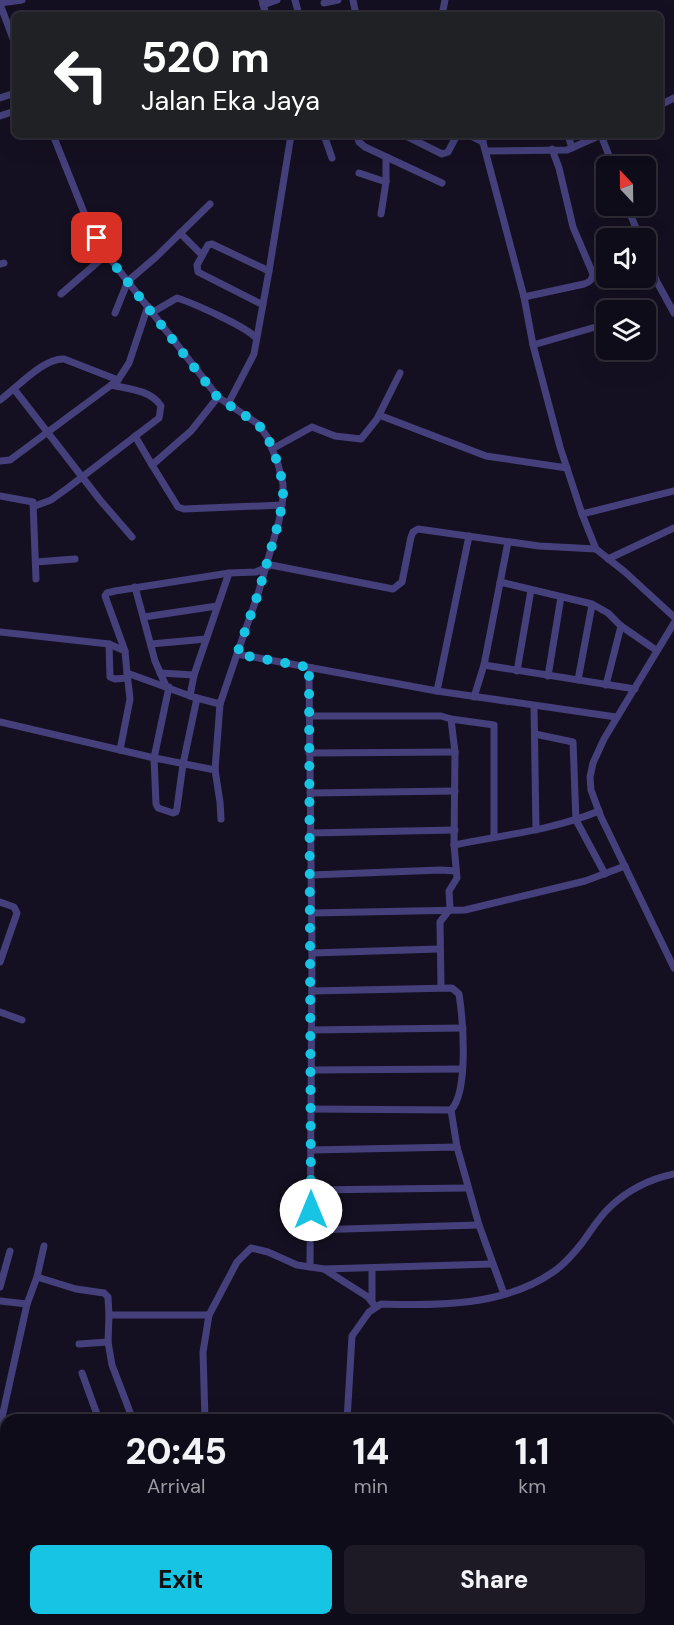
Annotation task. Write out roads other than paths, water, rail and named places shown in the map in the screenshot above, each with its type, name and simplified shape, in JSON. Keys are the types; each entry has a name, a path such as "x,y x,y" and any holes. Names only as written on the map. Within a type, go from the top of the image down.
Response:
{"street":[{"path":"12,36 0,3 22,0"},
{"path":"262,3 277,0"},
{"path":"324,3 338,0"},
{"path":"54,138 89,225 106,254 218,398 258,424 268,438 283,484 282,505 267,565 220,704 215,770 220,819"},
{"path":"228,404 248,368 256,346 291,138"},
{"path":"325,138 332,158"},
{"path":"358,138 362,145 442,183"},
{"path":"410,138 442,154 448,152 456,138"},
{"path":"569,138 572,148"},
{"path":"486,151 567,150 594,138"},
{"path":"602,138 609,156"},
{"path":"482,139 524,297 533,345 567,468 596,549 674,617"},
{"path":"524,297 590,282 593,274 573,226 566,204 563,180 552,149"},
{"path":"381,214 386,182 386,157"},
{"path":"359,173 386,182"},
{"path":"115,314 128,281 210,204"},
{"path":"180,233 202,255"},
{"path":"263,305 198,272 197,265 208,245 212,244 269,271"},
{"path":"61,294 106,254"},
{"path":"656,279 674,313"},
{"path":"153,312 177,298 251,332 256,338"},
{"path":"0,461 10,460 118,380 129,363 148,306"},
{"path":"533,345 596,327"},
{"path":"0,400 44,365 57,358 64,358 118,380"},
{"path":"272,448 312,427 335,436 361,439 379,415 400,373"},
{"path":"35,506 51,500 159,418 161,406 153,397 140,391 111,384"},
{"path":"14,389 132,537"},
{"path":"152,465 191,431 218,398"},
{"path":"379,415 486,456 567,468"},
{"path":"135,436 178,507 184,509 282,505"},
{"path":"582,513 674,491"},
{"path":"0,496 33,501 35,506 36,579"},
{"path":"608,559 674,528"},
{"path":"120,750 130,699 125,651 105,596 107,593 229,573 256,572 267,565 393,589 402,582 413,532 418,529 539,546 596,549"},
{"path":"436,691 469,536"},
{"path":"474,697 483,665 508,542"},
{"path":"36,562 75,559"},
{"path":"135,587 159,673 168,687 153,758 156,804 158,808 173,813 177,808 194,697 194,675 229,573"},
{"path":"500,582 592,605 608,613 621,626 656,650"},
{"path":"517,671 531,590"},
{"path":"548,676 561,597"},
{"path":"578,680 592,605"},
{"path":"144,617 217,606"},
{"path":"674,622 616,717 593,763 590,777 591,790 599,811 674,968"},
{"path":"606,685 621,626"},
{"path":"0,632 109,644 125,651"},
{"path":"151,644 206,639"},
{"path":"109,644 110,677 115,679 127,676 220,704"},
{"path":"237,654 436,691 616,717"},
{"path":"483,665 635,689"},
{"path":"310,1267 312,913 309,675 312,668"},
{"path":"159,673 194,675"},
{"path":"534,706 536,830"},
{"path":"309,716 441,716 494,725 494,837"},
{"path":"441,987 440,922 451,906 449,891 456,880 455,752 451,719"},
{"path":"0,722 215,770"},
{"path":"535,734 571,740 575,745 576,820 605,874"},
{"path":"309,753 455,752"},
{"path":"310,793 455,791"},
{"path":"454,845 536,830 576,820 599,811"},
{"path":"310,833 455,830"},
{"path":"312,913 465,910 547,891 625,866"},
{"path":"311,875 456,871"},
{"path":"0,902 14,907 17,913 0,962"},
{"path":"312,953 439,949"},
{"path":"312,991 441,987 452,988 459,994 463,1028 462,1069 458,1100 451,1110 457,1147 468,1188 504,1294"},
{"path":"0,1012 22,1020"},
{"path":"311,1030 463,1028"},
{"path":"311,1070 462,1069"},
{"path":"311,1109 451,1110"},
{"path":"311,1150 457,1147"},
{"path":"324,1269 368,1297 374,1304 455,1304 504,1294 554,1272 571,1256 609,1208 637,1186 674,1174"},
{"path":"311,1190 468,1188"},
{"path":"311,1230 479,1225"},
{"path":"4,1414 27,1304 37,1277 44,1246"},
{"path":"205,1414 203,1352 209,1315 237,1262 252,1248 297,1264 324,1269 492,1264"},
{"path":"0,1287 10,1251"},
{"path":"347,1414 352,1336 374,1304 372,1268"},
{"path":"37,1277 76,1289 104,1293 108,1297 108,1342 112,1365 131,1414"},
{"path":"0,1301 27,1304"},
{"path":"109,1315 209,1315"},
{"path":"79,1344 108,1342"},
{"path":"82,1373 97,1414"}]}
